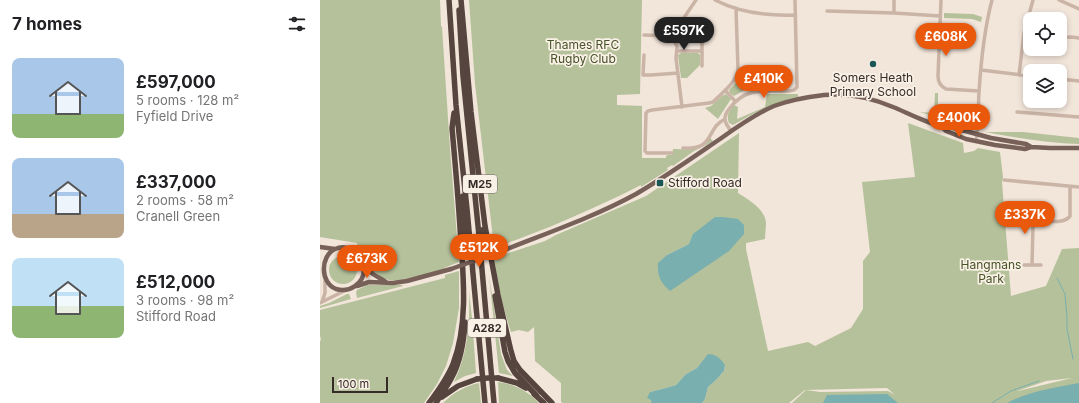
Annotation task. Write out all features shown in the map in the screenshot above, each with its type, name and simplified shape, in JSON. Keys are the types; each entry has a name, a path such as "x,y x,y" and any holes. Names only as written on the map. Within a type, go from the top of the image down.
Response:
{"highway":[{"name":"M25","path":"449,0 456,105 469,223 485,403"},
{"name":"M25","path":"460,0 463,76 483,285"},
{"name":"M25","path":"460,0 483,212 498,295 509,344 512,356 517,366 552,403"},
{"name":"M25","path":"429,403 445,380 454,363 460,338 462,318 463,273 452,128 456,105"},
{"name":"M25","path":"436,403 457,367 465,330 466,272 461,160"},
{"name":"M25","path":"476,204 507,357 510,366 515,373 537,396"},
{"name":"A282","path":"483,285 494,403"},
{"path":"436,403 445,394 465,382 488,378 498,378 517,383 528,389 543,402"}],"main road":[{"path":"335,249 327,254 323,259 320,268 325,281 330,286 338,290 346,290 369,282 393,283 407,281 451,269 502,251 613,205 657,181 755,116 781,104 803,98 834,95 863,98 881,103 942,126 991,138 1026,144 1031,147"},
{"path":"942,126 946,130 959,136 976,141 1009,147 1025,149 1031,147 1079,148"},
{"path":"320,247 335,249 345,248 352,250 358,254 373,274 386,282"},
{"path":"355,286 363,276 364,269 362,260"}],"street":[{"path":"679,25 696,0"},
{"path":"715,0 736,8 762,14 795,15"},
{"path":"731,131 727,126 725,114 735,101 744,95 752,92 791,91 796,89 795,0"},
{"path":"894,0 894,13"},
{"path":"941,0 938,81 942,87 946,89 979,91"},
{"path":"976,141 982,50 992,0"},
{"path":"1030,12 1033,0"},
{"path":"1059,0 1079,9"},
{"path":"672,153 647,153 645,151 645,116 648,111 652,110 709,104 734,81 738,70 736,8"},
{"path":"827,11 940,16"},
{"path":"644,35 669,36 675,42 682,107"},
{"path":"702,37 702,66"},
{"path":"1067,37 1079,38"},
{"path":"1019,75 1023,41"},
{"path":"677,51 702,51"},
{"path":"644,56 643,74 651,75 678,73"},
{"path":"981,70 1023,75"},
{"path":"1067,80 1079,81"},
{"path":"725,90 735,101"},
{"path":"1018,112 1079,117"},
{"path":"683,148 703,145 719,123 725,119"},
{"path":"1004,180 1079,187"},
{"path":"1032,265 1033,227 1040,221 1064,221 1068,219 1070,216 1070,187"},
{"path":"1024,265 1041,265"},
{"path":"321,303 325,293 325,281"},
{"path":"321,303 346,290"}],"green space":[{"path":"320,0 440,0 459,262 444,269 406,279 385,279 372,270 360,253 357,243 320,237"},
{"name":"Thames RFC Rugby Club","path":"469,0 642,0 640,94 617,95 617,105 642,106 642,158 666,158 668,155 672,155 673,149 700,148 673,166 672,165 667,168 668,170 641,187 641,185 552,226 494,247 475,84"},
{"path":"944,13 973,14 982,17 981,22 972,19 944,18"},
{"path":"681,53 698,53 700,55 700,65 687,78 681,78 678,55"},
{"path":"741,78 751,87 734,96 729,90"},
{"path":"935,93 938,93 938,116 964,121 973,121 970,125 967,126 920,112 933,113 934,115"},
{"path":"726,94 731,99 718,119 705,108 711,106"},
{"path":"767,94 798,94 798,97 765,108 733,125 729,123 728,113 734,105 738,107 737,119 765,107"},
{"name":"Hangmans Park","path":"908,123 963,143 964,153 974,151 978,148 1000,152 1011,296 1046,286 1062,249 1079,248 1079,403 792,403 806,390 820,392 888,391 895,395 887,388 805,390 789,403 702,403 705,399 708,387 724,371 725,365 704,360 697,368 686,374 676,385 650,392 651,403 563,403 561,402 561,383 535,361 534,327 528,332 519,330 511,332 501,296 494,258 545,241 646,196 739,133 738,193 760,209 766,223 765,239 746,243 746,249 768,351 808,342 815,346 851,328 863,309 863,261 870,252 862,182 915,177","holes":["689,244 670,291 667,255","1072,378 1017,391 1046,381"]},
{"path":"985,132 1023,132 1079,138 1079,144 1055,143"},
{"path":"710,138 713,141 702,147 707,143"},
{"path":"343,256 353,260 357,270 353,280 343,284 333,280 329,270 333,260"},
{"path":"459,271 459,308 453,343 446,366 437,384 424,403 320,403 320,310 445,278 445,275"},
{"path":"489,275 501,354 507,370 513,376 499,373"},
{"path":"367,285 403,286 357,298 357,290"},
{"path":"469,291 476,373 465,376 454,382 459,371 467,338"},
{"path":"349,294 351,299 320,308 320,306"},
{"path":"498,382 510,384 520,389 539,403 499,403"},
{"path":"479,383 481,403 443,403 460,390"}],"water":[{"path":"715,217 738,219 744,225 744,234 729,251 670,291 660,279 658,263 667,255 689,244 693,234"},
{"path":"708,354 718,357 725,365 724,371 708,387 705,399 702,403 651,403 651,400 647,398 650,392 676,385 686,374 697,368"},
{"path":"1079,383 1079,403 1007,403 1015,399 1051,388"},
{"path":"887,394 898,403 823,403 827,395"}],"waterway":[{"path":"1057,278 1065,294 1067,329 1073,359"},
{"path":"992,403 1011,391 1039,381"}],"place":[{"name":"Somers Heath Primary School","path":"873,64"},
{"name":"Stifford Road","path":"660,183"}]}
